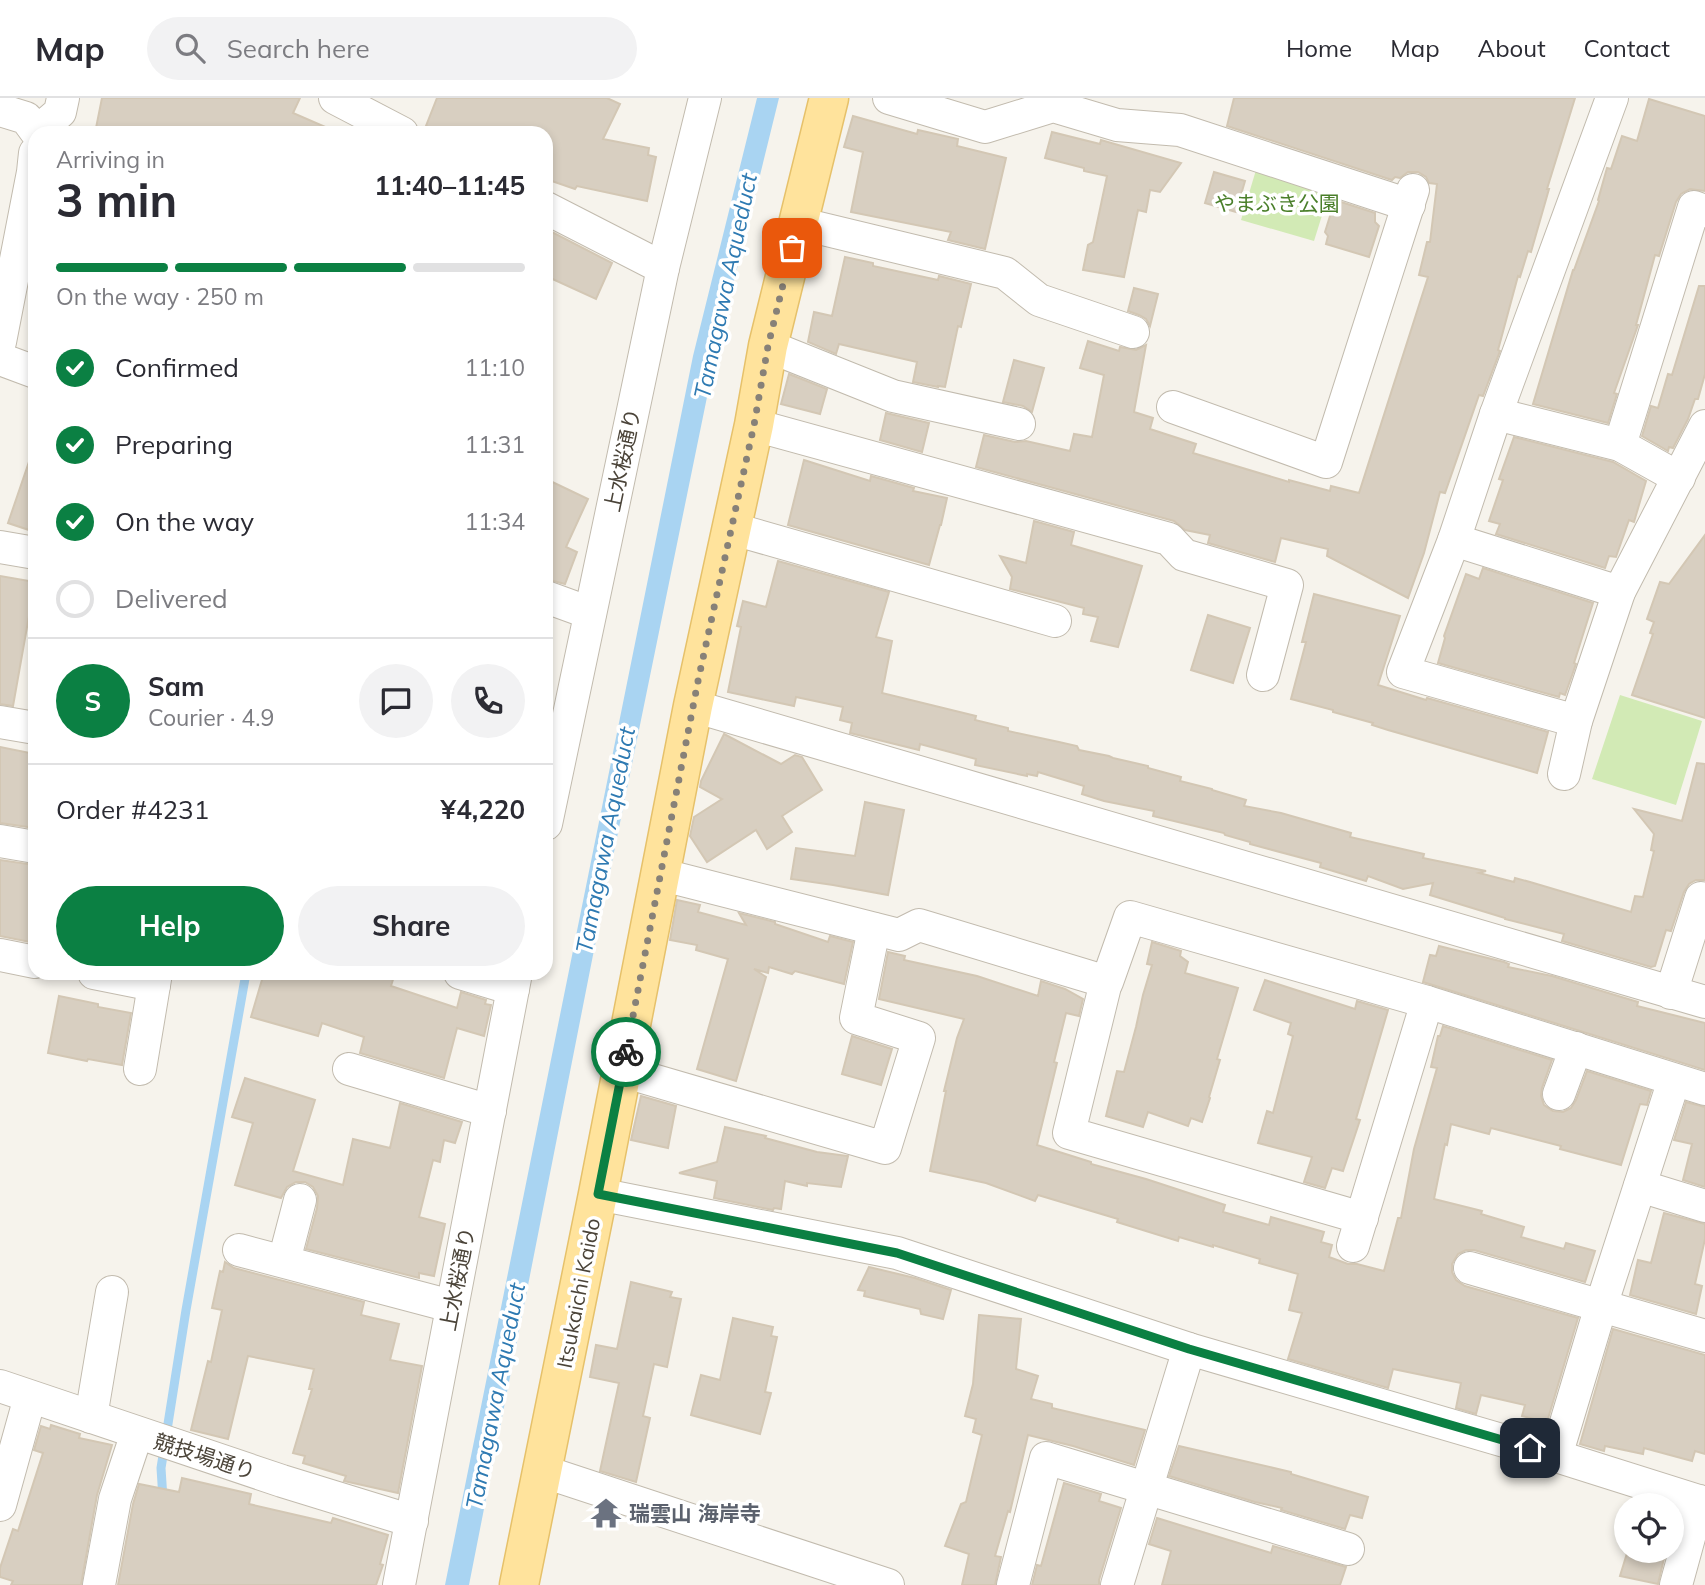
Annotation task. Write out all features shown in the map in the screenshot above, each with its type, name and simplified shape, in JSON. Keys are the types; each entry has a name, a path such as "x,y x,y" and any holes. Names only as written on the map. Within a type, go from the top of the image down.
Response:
{"main road":[{"name":"Itsukaichi Kaido","path":"519,1585 730,528 754,425 768,346 829,98"}],"street":[{"path":"52,126 60,112 62,98"},
{"path":"335,98 389,126"},
{"name":"上水桜通り","path":"553,790 663,268 705,98"},
{"path":"889,98 985,127 1053,106 1117,125 1180,130 1411,198 1326,462 1173,407"},
{"path":"1576,721 1403,672 1454,540 1496,414 1612,98"},
{"path":"0,110 26,118 28,126"},
{"path":"0,342 28,195"},
{"path":"1620,445 1694,207 1705,211"},
{"path":"553,212 663,268"},
{"path":"798,223 1005,274 1039,300 1133,332"},
{"path":"768,346 893,396 1019,424"},
{"path":"0,359 28,369"},
{"path":"1496,414 1620,445 1679,478"},
{"path":"754,425 1170,539 1184,555 1287,585 1263,675"},
{"path":"1564,774 1576,721 1619,592 1705,426"},
{"path":"730,528 1055,621"},
{"path":"1454,540 1619,592"},
{"path":"0,547 28,552"},
{"path":"553,600 590,613"},
{"path":"693,706 1705,1002"},
{"path":"0,722 28,727"},
{"path":"0,841 28,846"},
{"path":"659,874 899,935 919,925 1106,982"},
{"path":"1671,993 1701,898"},
{"path":"1427,1002 1357,1232 1069,1133 1106,982 1130,918 1427,1002 1705,1089"},
{"path":"622,1072 885,1148 919,1038 856,1018 874,929"},
{"path":"0,955 28,960"},
{"path":"140,1069 155,980"},
{"name":"上水桜通り","path":"398,1585 515,981"},
{"path":"1559,1094 1576,1048"},
{"path":"349,1069 490,1111"},
{"path":"1556,1456 1674,1080"},
{"path":"1640,1186 1705,1206"},
{"path":"598,1194 897,1253 1189,1349 1556,1456 1702,1502 1676,1585"},
{"path":"284,1261 300,1200"},
{"path":"239,1250 451,1306"},
{"path":"1470,1268 1705,1336"},
{"path":"91,1417 112,1292"},
{"path":"1117,1585 1189,1349"},
{"name":"競技場通り","path":"0,1387 282,1481 412,1521"},
{"path":"0,1505 30,1397"},
{"path":"99,1585 115,1499 141,1435"},
{"path":"1013,1585 1046,1458 1348,1549"},
{"path":"542,1471 888,1585"}],"green space":[{"name":"やまぶき公園","path":"1256,170 1329,193 1314,241 1241,220"},
{"path":"1620,695 1702,721 1676,805 1592,779"}],"water":[{"name":"Tamagawa Aqueduct","path":"757,98 779,98 715,358 594,950 469,1585 445,1585 693,356"}],"building":[{"path":"102,98 300,98 293,113 323,126 96,126"},
{"path":"437,98 607,98 620,104 603,139 649,148 648,155 656,157 647,201 577,186 575,189 553,181 553,126 426,126"},
{"path":"1234,98 1575,98 1531,252 1528,251 1520,277 1518,276 1498,350 1500,351 1483,396 1479,395 1445,493 1440,492 1424,553 1408,598 1327,556 1328,549 1281,538 1275,562 1208,543 1210,535 1185,530 1174,521 976,467 984,435 1070,451 1074,434 1092,437 1104,375 1080,368 1088,341 1119,351 1120,347 1136,350 1146,345 1134,412 1153,418 1150,429 1196,444 1193,453 1289,482 1330,491 1331,486 1359,493 1428,277 1419,275 1427,242 1430,242 1437,184 1429,183 1426,177 1418,172 1408,172 1392,180 1227,126"},
{"path":"1649,99 1705,116 1705,191 1690,189 1681,194 1676,202 1659,256 1655,255 1638,325 1614,393 1617,394 1608,423 1533,404 1573,270 1599,201 1607,168 1611,169 1622,136 1637,141"},
{"path":"853,116 917,134 918,130 958,139 957,146 1006,158 985,249 948,240 951,232 851,212 863,152 844,147"},
{"path":"1052,132 1100,144 1101,140 1181,163 1160,192 1150,190 1146,212 1138,210 1124,277 1083,270 1088,245 1093,242 1107,176 1045,158"},
{"path":"1214,172 1245,181 1236,212 1205,203"},
{"path":"1335,200 1375,213 1375,222 1379,226 1369,257 1326,244 1328,236 1325,232"},
{"path":"553,233 612,263 596,299 553,279"},
{"path":"845,257 938,280 939,276 971,284 961,327 958,326 945,387 913,382 917,362 839,344 836,354 808,342 814,312 832,316"},
{"path":"1699,286 1705,286 1705,374 1698,399 1695,399 1673,448 1669,447 1668,451 1642,436 1651,406 1658,408 1668,374 1672,375"},
{"path":"1134,288 1158,294 1150,326 1146,319 1128,311"},
{"path":"1014,360 1044,368 1032,412 1023,406 1003,402"},
{"path":"789,374 827,389 820,414 781,404"},
{"path":"886,413 929,423 922,452 880,440"},
{"path":"1514,437 1613,462 1646,481 1634,522 1629,520 1616,557 1609,556 1605,568 1496,534 1500,524 1489,521 1503,480 1499,479"},
{"path":"804,460 870,481 871,476 914,488 913,491 947,498 929,565 788,525"},
{"path":"28,465 28,530 8,523"},
{"path":"553,482 588,499 566,547 577,552 565,584 553,581"},
{"path":"1034,521 1074,532 1071,545 1142,566 1118,647 1091,641 1098,617 1083,614 1084,608 1010,589 1012,577 1000,556 1026,563"},
{"path":"1705,535 1705,718 1632,695 1653,634 1650,633 1654,622 1647,619 1660,582 1669,584"},
{"path":"778,561 889,592 876,637 892,641 882,693 976,716 975,720 1008,728 1008,731 1077,746 1079,750 1148,766 1181,777 1180,781 1246,800 1244,806 1281,813 1351,833 1350,837 1424,854 1423,858 1486,871 1479,873 1514,882 1515,878 1530,882 1631,912 1635,896 1643,897 1654,851 1651,850 1654,834 1634,809 1682,821 1697,763 1705,764 1705,880 1696,880 1689,884 1684,892 1671,931 1666,930 1655,966 1651,967 1562,941 1564,934 1430,895 1433,883 1403,889 1368,876 1366,881 1320,867 1321,863 1250,844 1224,833 1153,816 1154,811 1082,794 1084,786 1038,772 1037,776 1027,776 975,765 976,759 920,744 919,750 850,733 852,723 840,720 843,707 796,697 794,706 728,692 741,627 737,626 743,601 766,607"},
{"path":"1483,568 1593,603 1565,695 1560,693 1559,697 1438,663 1444,636 1466,574 1479,579"},
{"path":"0,576 28,581 28,621 13,706 0,704"},
{"path":"1314,594 1400,616 1378,685 1548,732 1537,773 1291,699 1306,642 1302,642"},
{"path":"1208,615 1250,628 1233,683 1191,670"},
{"path":"724,734 781,764 795,755 802,757 822,790 782,816 792,832 767,849 756,830 707,862 690,836 694,817 722,799 700,787"},
{"path":"0,747 28,753 28,827 0,823"},
{"path":"865,802 904,810 888,895 791,879 796,848 855,856"},
{"path":"0,860 28,864 28,942 0,936"},
{"path":"677,900 700,905 698,912 746,925 739,913 775,922 828,942 830,936 853,942 844,984 795,971 792,974 769,967 768,973 754,969 766,977 736,1081 697,1069 728,959 696,950 697,945 670,940"},
{"path":"1152,942 1181,951 1180,956 1188,962 1185,973 1238,988 1202,1122 1191,1118 1188,1126 1148,1112 1143,1127 1106,1116 1117,1071 1124,1072 1136,1027 1152,965 1147,964"},
{"path":"1439,946 1504,962 1509,964 1508,967 1552,976 1638,1002 1637,1006 1705,1023 1705,1070 1423,982 1430,955 1436,956"},
{"path":"888,952 905,956 904,960 977,976 1038,996 1041,981 1065,989 1083,999 1079,1016 1066,1013 1037,1145 1225,1205 1223,1212 1269,1225 1271,1217 1324,1232 1321,1242 1332,1245 1329,1257 1384,1271 1398,1218 1401,1218 1414,1149 1437,1068 1431,1067 1443,1026 1552,1060 1541,1096 1544,1105 1553,1111 1563,1112 1571,1108 1587,1071 1651,1091 1647,1105 1640,1104 1621,1165 1491,1128 1489,1134 1451,1124 1434,1199 1482,1211 1481,1214 1524,1227 1521,1237 1564,1249 1566,1243 1595,1251 1585,1282 1474,1250 1458,1254 1452,1264 1456,1280 1465,1286 1578,1318 1547,1422 1522,1416 1525,1405 1481,1395 1476,1414 1456,1408 1461,1383 1393,1369 1388,1388 1288,1359 1302,1313 1289,1310 1298,1274 1259,1263 1260,1259 1213,1245 1179,1237 1178,1241 1117,1222 1118,1219 1038,1195 1035,1201 986,1183 930,1171 944,1091 964,1019 879,999"},
{"path":"262,980 393,980 391,986 457,1008 461,992 486,1000 485,1004 491,1005 484,1036 457,1028 444,1078 360,1053 364,1037 322,1023 318,1036 251,1017"},
{"path":"1265,980 1355,1009 1357,1001 1388,1010 1356,1119 1360,1120 1343,1171 1332,1168 1325,1188 1304,1182 1312,1157 1258,1143 1267,1111 1273,1113 1293,1036 1288,1034 1291,1023 1254,1010"},
{"path":"59,996 131,1013 122,1065 48,1053"},
{"path":"852,1036 892,1049 881,1085 842,1074"},
{"path":"245,1078 315,1100 293,1171 343,1185 353,1139 390,1148 400,1103 462,1122 455,1143 444,1140 440,1162 433,1160 419,1217 445,1224 434,1276 419,1273 419,1278 306,1249 318,1196 313,1187 305,1182 296,1182 287,1187 281,1198 235,1185 253,1123 232,1117"},
{"path":"641,1096 676,1106 668,1148 631,1140"},
{"path":"1686,1102 1705,1107 1705,1187 1683,1180 1692,1144 1674,1140"},
{"path":"725,1127 817,1152 848,1156 841,1187 807,1183 807,1186 785,1181 781,1209 773,1210 714,1198 717,1181 679,1173 717,1162"},
{"path":"1664,1213 1705,1224 1705,1239 1695,1284 1702,1286 1696,1314 1630,1295 1638,1260 1651,1263"},
{"path":"225,1262 234,1268 364,1302 361,1315 399,1324 390,1360 422,1366 398,1493 344,1481 346,1476 303,1463 305,1456 293,1453 312,1389 309,1389 314,1369 248,1356 228,1439 191,1430 208,1361 211,1362 222,1310 212,1308 220,1271 223,1272"},
{"path":"869,1267 951,1290 943,1319 921,1314 920,1309 864,1296 865,1291 858,1290"},
{"path":"631,1282 672,1292 670,1297 681,1299 667,1367 654,1364 643,1416 650,1418 636,1482 600,1471 619,1383 590,1377 596,1345 617,1349"},
{"path":"979,1315 1021,1319 1016,1369 1038,1376 1031,1399 1052,1404 1052,1408 1145,1430 1134,1465 1028,1435 1010,1512 1008,1511 995,1556 1001,1557 995,1585 962,1585 969,1554 945,1546 961,1504 966,1502 982,1435 973,1432 976,1419 965,1416 973,1384"},
{"path":"733,1318 773,1327 771,1336 777,1337 765,1392 771,1393 760,1434 691,1415 701,1375 720,1380"},
{"path":"1613,1329 1705,1355 1705,1454 1695,1451 1692,1461 1644,1448 1643,1454 1605,1446 1604,1451 1580,1444"},
{"path":"51,1425 80,1434 79,1438 112,1445 97,1495 81,1585 11,1585 13,1581 0,1577 0,1568 13,1529 18,1531 43,1453 34,1450 41,1426 50,1429"},
{"path":"1179,1446 1291,1472 1368,1497 1362,1518 1350,1515 1345,1529 1169,1476"},
{"path":"182,1478 251,1494 249,1504 331,1523 333,1518 388,1535 380,1564 383,1565 376,1585 118,1585 139,1484 179,1492"},
{"path":"1064,1483 1101,1494 1099,1501 1121,1508 1099,1585 1032,1585 1037,1565 1041,1566"},
{"path":"1157,1518 1271,1553 1273,1546 1346,1567 1340,1585 1162,1585 1171,1551 1149,1544"},
{"path":"1624,1563 1663,1563 1658,1584 1620,1576"}],"waterway":[{"path":"163,1499 161,1468 245,980"}],"way so far":[{"path":"626,1052 698,681 754,425 768,346 792,248"}],"place":[{"name":"瑞雲山 海岸寺","path":"606,1513"}],"route":[{"path":"626,1052 598,1194 897,1253 1189,1349 1530,1448"}]}
